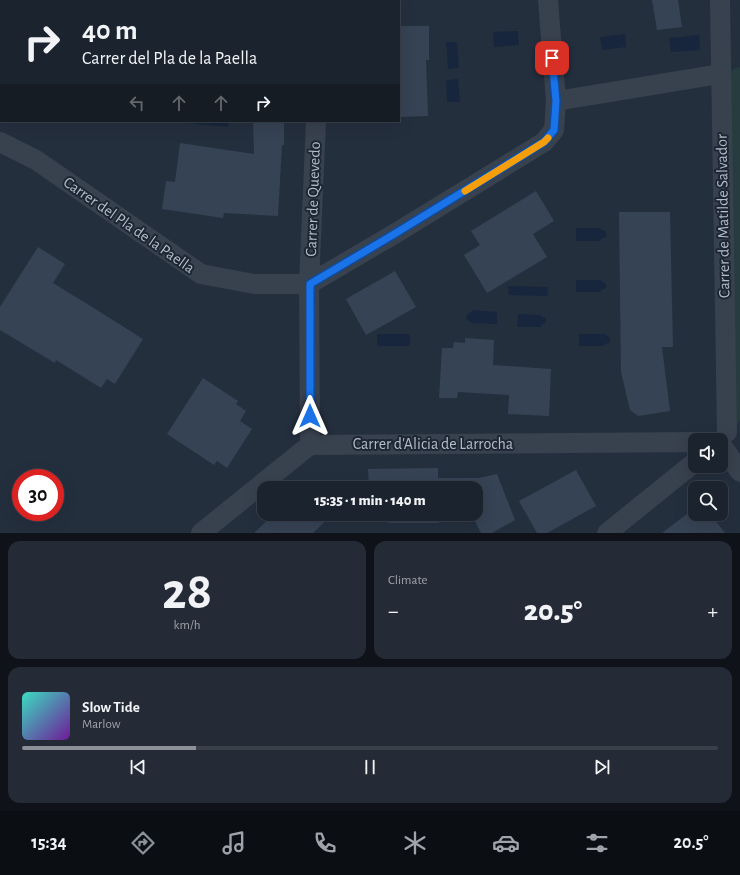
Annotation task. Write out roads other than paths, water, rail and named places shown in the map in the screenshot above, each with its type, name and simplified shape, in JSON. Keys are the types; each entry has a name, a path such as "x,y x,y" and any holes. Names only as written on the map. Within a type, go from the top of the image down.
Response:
{"street":[{"path":"310,284 403,229 544,142 554,130 556,101 548,0"},
{"name":"Carrer de Matilde Salvador","path":"720,0 727,433"},
{"path":"556,101 720,74"},
{"name":"Carrer de Quevedo","path":"310,445 310,284 316,122"},
{"name":"Carrer del Pla de la Paella","path":"0,142 36,160 200,274 254,284 310,284"},
{"name":"Carrer de Matilde Salvador","path":"728,437 740,472"},
{"name":"Carrer d'Alicia de Larrocha","path":"310,445 688,442"},
{"path":"201,533 310,445"},
{"path":"607,533 688,468"}],"water":[{"path":"518,31 519,45 494,47 493,32"},
{"path":"625,34 626,47 602,50 600,37"},
{"path":"699,35 700,50 671,52 669,38"},
{"path":"446,42 457,42 459,68 448,69"},
{"path":"458,79 460,102 447,102 446,80"},
{"path":"188,122 229,122 228,127"},
{"path":"576,228 601,228 601,230 606,232 606,237 601,239 601,241 576,241"},
{"path":"576,280 601,280 605,283 606,288 601,290 601,292 576,292"},
{"path":"508,286 548,287 547,296 509,295"},
{"path":"472,310 497,312 497,324 471,323 466,317"},
{"path":"518,314 540,315 546,318 546,321 541,325 541,327 517,327"},
{"path":"377,334 410,334 410,346 377,346"},
{"path":"579,334 605,334 608,336 610,341 609,343 604,344 605,346 579,346"}]}
